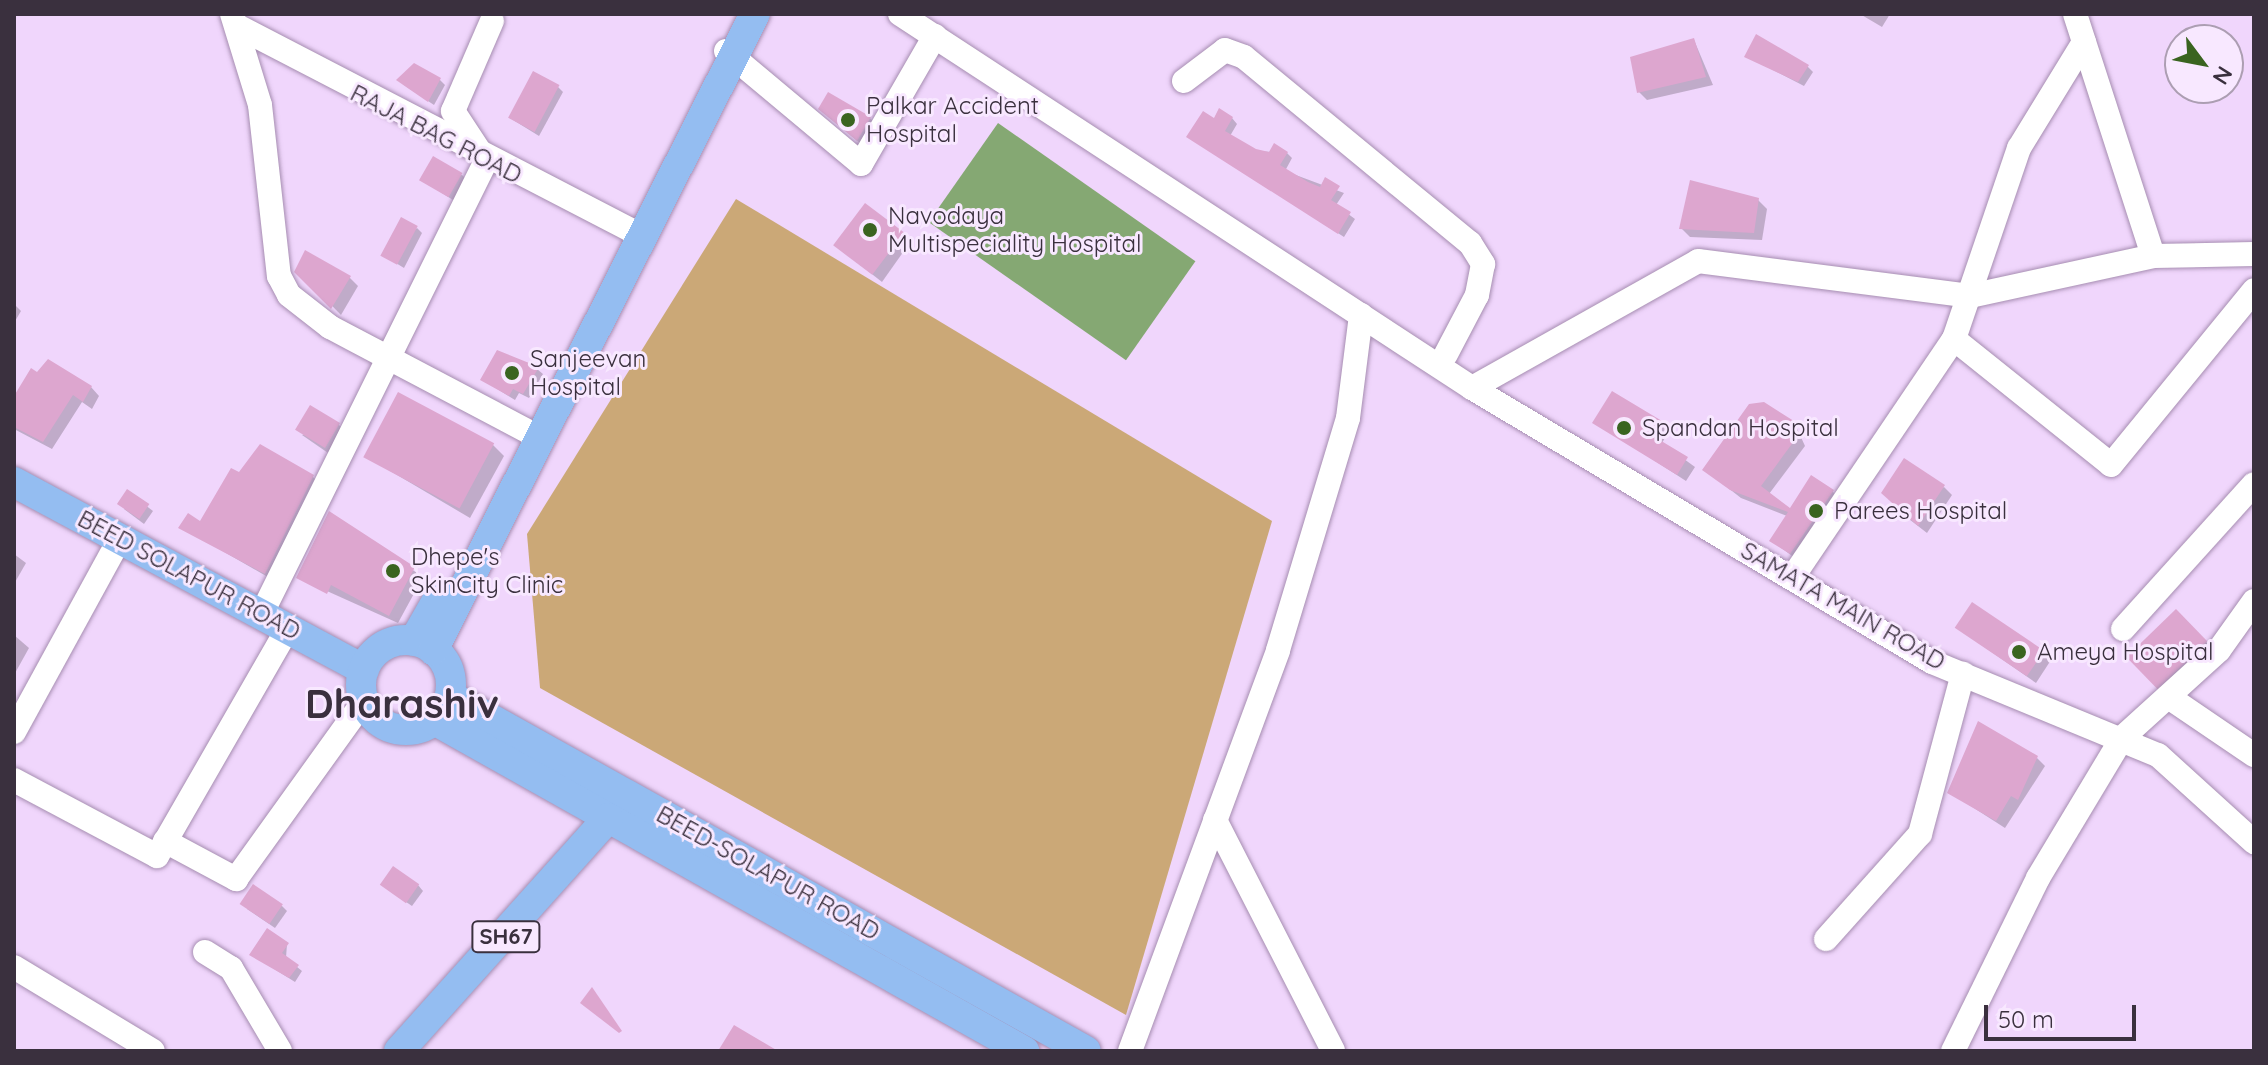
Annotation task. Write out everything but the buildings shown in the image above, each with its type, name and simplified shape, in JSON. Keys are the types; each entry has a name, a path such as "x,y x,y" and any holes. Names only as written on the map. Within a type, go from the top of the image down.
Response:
{"main road":[{"path":"423,645 730,54 744,14"},
{"path":"423,645 635,232 730,54 755,14"},
{"name":"BEED SOLAPUR ROAD","path":"14,482 364,670"},
{"path":"423,645 448,668 442,708 395,729 364,701 364,670 384,647 423,645"},
{"name":"BEED-SOLAPUR ROAD","path":"442,708 608,818 1024,1051"},
{"name":"BEED-SOLAPUR ROAD","path":"442,708 1086,1051"},
{"name":"SH67","path":"399,1051 608,818"}],"street":[{"path":"900,14 1361,315 1478,383"},
{"path":"921,14 1446,354 1478,383"},
{"path":"2075,14 2153,256"},
{"path":"236,21 260,105 279,276 289,295 323,322 533,434"},
{"name":"RAJA BAG ROAD","path":"236,21 486,161 635,232"},
{"path":"262,613 392,361 486,161 453,111 492,21"},
{"path":"730,54 861,164 935,36"},
{"path":"1792,578 1954,339 2019,148 2084,42"},
{"path":"1184,81 1225,50 1244,57 1470,243 1483,264 1477,295 1446,354"},
{"path":"1478,383 1698,261 1970,296 2153,256 2254,254"},
{"path":"1954,339 2111,465 2254,290"},
{"path":"1130,1051 1278,650 1348,418 1361,315"},
{"name":"SAMATA MAIN ROAD","path":"1478,383 1792,578 1963,674 2158,755 2254,842"},
{"path":"2123,629 2245,512 2254,484"},
{"path":"14,732 120,538"},
{"path":"1953,1051 2038,878 2122,738 2170,698 2219,650 2254,601"},
{"path":"14,780 157,856 288,628"},
{"path":"1826,939 1920,834 1963,674"},
{"path":"2170,698 2254,755"},
{"path":"165,841 236,879 364,701"},
{"path":"1215,820 1333,1051"},
{"path":"205,952 231,968 280,1051"},
{"path":"14,967 153,1051"}],"shaded area":[{"path":"998,123 1195,261 1126,360 929,222"},
{"path":"736,199 1272,521 1126,1015 540,688 527,534"}],"place":[{"name":"Palkar Accident Hospital","path":"848,120"},
{"name":"Navodaya Multispeciality Hospital","path":"870,230"},
{"name":"Sanjeevan Hospital","path":"512,373"},
{"name":"Spandan Hospital","path":"1624,428"},
{"name":"Parees Hospital","path":"1816,511"},
{"name":"Dhepe's SkinCity Clinic","path":"393,571"},
{"name":"Ameya Hospital","path":"2019,652"}],"district":[{"name":"Dharashiv","path":"402,703"}]}
